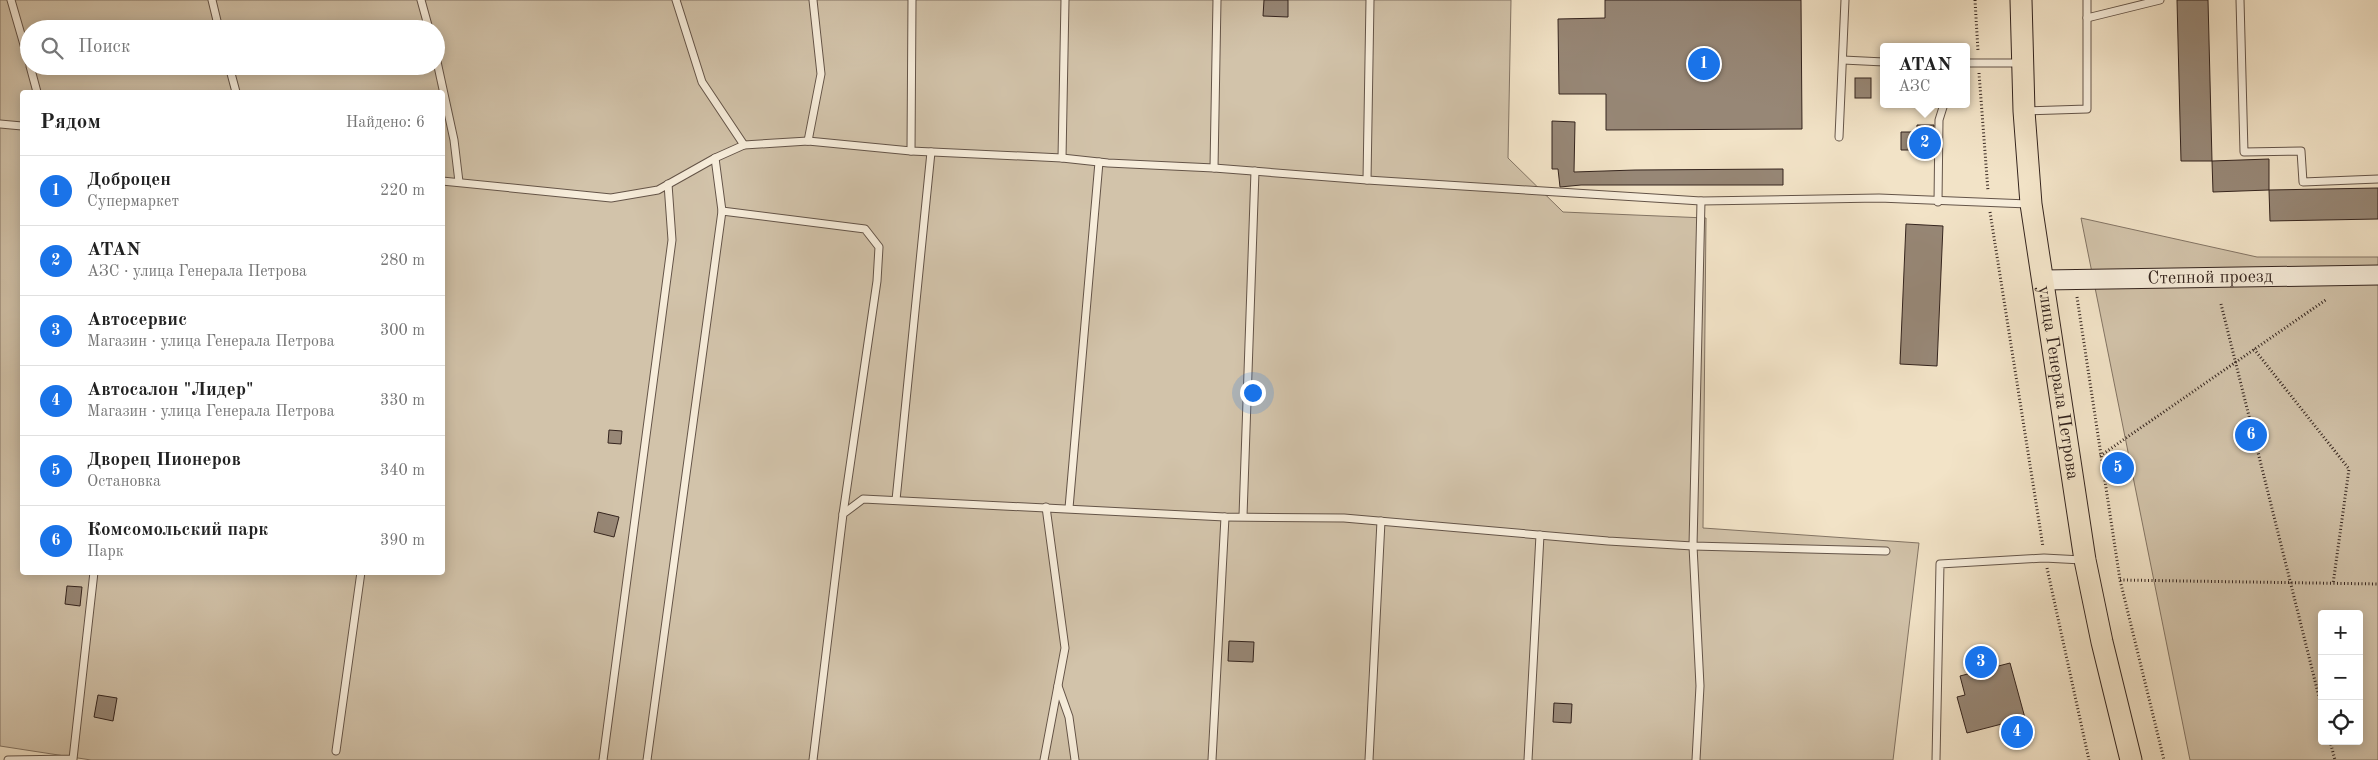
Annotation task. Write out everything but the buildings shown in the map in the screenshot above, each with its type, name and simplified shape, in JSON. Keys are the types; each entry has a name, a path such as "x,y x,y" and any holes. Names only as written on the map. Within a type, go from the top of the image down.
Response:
{"main road":[{"name":"улица Генерала Петрова","path":"2021,0 2024,111 2031,204 2085,560 2102,642 2131,760"},
{"name":"Степной проезд","path":"2044,280 2378,275"}],"lane":[{"path":"11,0 20,31"},
{"path":"212,0 217,20"},
{"path":"421,0 426,20"},
{"path":"676,0 702,82 744,145"},
{"path":"808,141 821,74 813,0"},
{"path":"911,152 912,0"},
{"path":"1062,158 1065,0"},
{"path":"1214,168 1217,0"},
{"path":"1367,180 1370,0"},
{"path":"1839,137 1845,0"},
{"path":"2024,111 2087,110 2086,0"},
{"path":"2087,18 2160,0"},
{"path":"2240,0 2244,152 2301,151 2303,182 2378,179"},
{"path":"1843,60 1880,62"},
{"path":"1970,63 2022,63"},
{"path":"32,75 36,90"},
{"path":"231,75 235,90"},
{"path":"440,75 443,90"},
{"path":"445,98 454,140 459,182"},
{"path":"1938,202 1939,120 1943,108"},
{"path":"0,124 20,126"},
{"path":"445,180 611,198 658,190 744,145 808,141 911,152 1062,158 1099,162 1701,201 1879,198 1938,202 2031,204"},
{"path":"896,500 931,152"},
{"path":"647,760 722,210 716,158"},
{"path":"1069,508 1099,162"},
{"path":"1243,516 1255,171"},
{"path":"603,760 672,240 668,184"},
{"path":"1696,760 1700,686 1693,546 1701,201"},
{"path":"722,210 866,229 879,247 878,281 843,514 813,760"},
{"path":"843,514 863,499 896,500 1225,516 1344,518 1693,546 1886,551"},
{"path":"1044,760 1065,648 1046,507"},
{"path":"1212,760 1225,516"},
{"path":"1369,760 1381,521"},
{"path":"1528,760 1540,535"},
{"path":"1936,760 1940,564 2044,558 2085,560"},
{"path":"8,760 73,759 94,575"},
{"path":"336,751 361,575"},
{"path":"1058,686 1069,717 1075,760"}],"path":[{"path":"1976,0 1978,63 1989,203 2044,558 2089,760"},
{"path":"2074,280 2120,580 2164,760"},
{"path":"2100,456 2327,299"},
{"path":"2221,304 2320,700"},
{"path":"2254,349 2349,469 2333,584"},
{"path":"2120,580 2378,584"},
{"path":"2331,745 2335,760"}],"shaded area":[{"path":"0,0 1511,0 1508,158 1563,212 1706,218 1703,528 1919,543 1893,760 91,760 0,746"},
{"path":"2081,218 2257,257 2378,257 2378,760 2190,760"}],"place":[{"name":"Доброцен","path":"1704,64"},
{"name":"ATAN","path":"1925,143"},
{"name":"Комсомольский парк","path":"2251,435"},
{"name":"Дворец Пионеров","path":"2118,468"},
{"name":"Автосервис","path":"1981,662"},
{"name":"Автосалон \"Лидер\"","path":"2017,732"}]}
